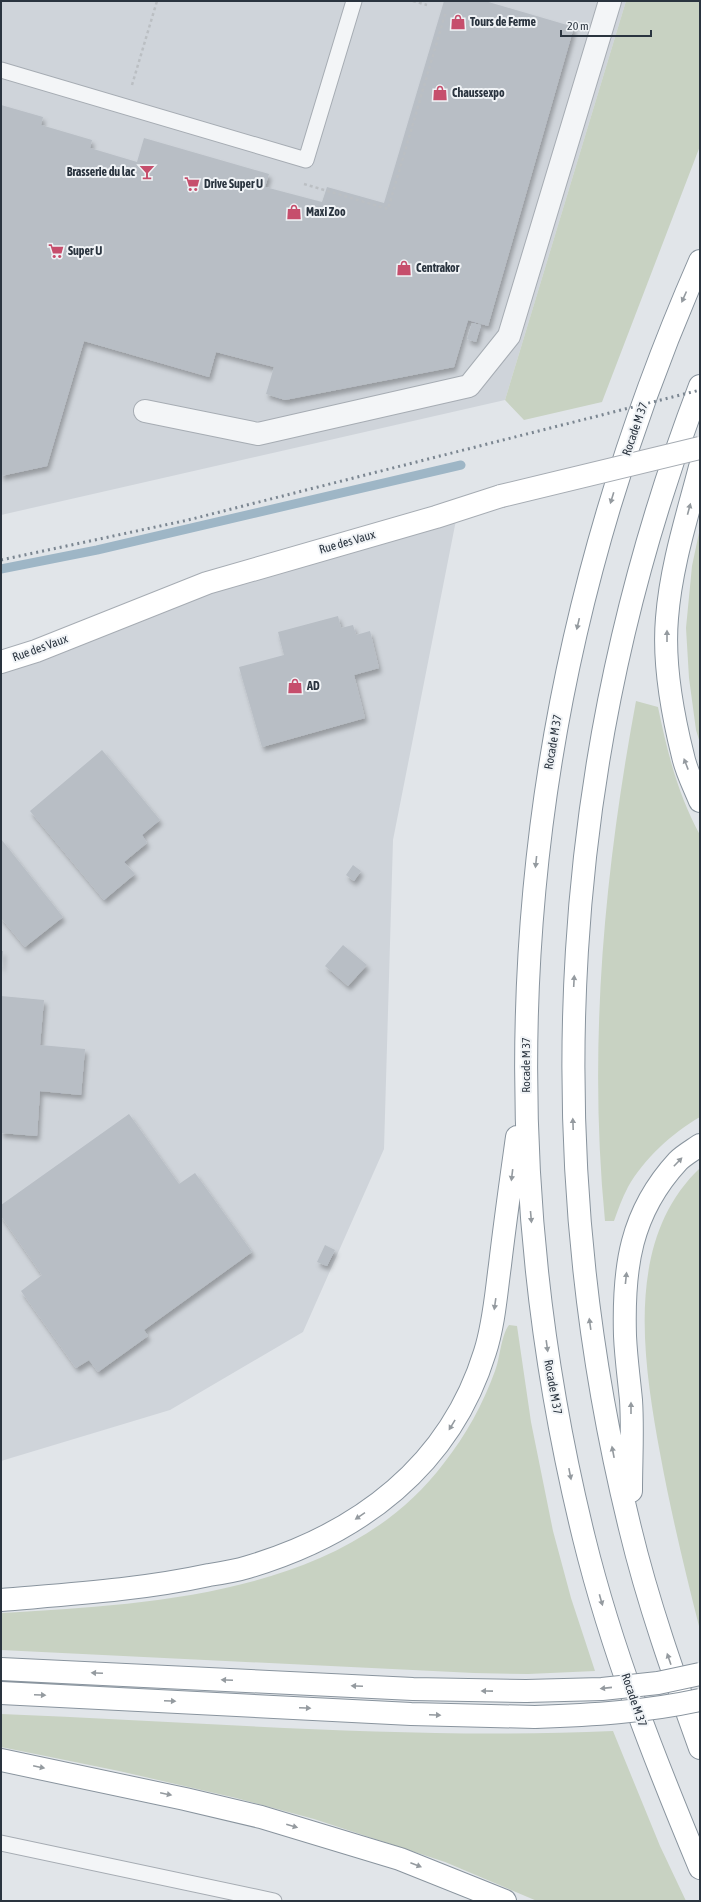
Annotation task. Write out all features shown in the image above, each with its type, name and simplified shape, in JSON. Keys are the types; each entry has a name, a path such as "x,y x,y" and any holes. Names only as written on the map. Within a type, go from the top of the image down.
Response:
{"main road":[{"name":"Rocade M 37","path":"700,261 681,305 650,387 621,470 598,546 572,649 550,759 538,841 529,947 526,1067 529,1185 534,1247 550,1367 572,1484 585,1541 616,1650 656,1764 700,1868"},
{"path":"700,386 647,544 605,717 588,825 576,950 572,1081 580,1242 596,1360 616,1467 630,1531 661,1636 700,1748"},
{"name":"Rue des Vaux","path":"1,662 36,651 207,583 500,496 700,448"},
{"path":"700,467 672,580 667,626 667,661 672,702 683,757 700,801"},
{"path":"1,1600 97,1592 173,1583 247,1567 299,1549 358,1518 399,1488 427,1460 451,1428 472,1388 486,1351 492,1321 526,1067"},
{"path":"630,1531 631,1401 625,1338 625,1294 628,1260 636,1227 651,1195 679,1160 700,1145"},
{"path":"1,1669 413,1689 526,1691 602,1689 658,1682 700,1674"},
{"path":"1,1693 411,1714 535,1717 605,1714 662,1708 700,1700"},
{"path":"1,1760 185,1798 284,1824 400,1859 505,1901"}],"street":[{"path":"145,411 258,434 469,386 509,336 610,1"}],"lane":[{"path":"1,70 306,160 354,1"},
{"path":"1,1843 274,1901"}],"path":[{"path":"413,1 427,5"}],"shaded area":[{"path":"1,1 626,1 505,400 1,515"},
{"path":"458,510 393,840 384,1149 303,1332 170,1410 1,1461 1,662"}],"green space":[{"path":"626,1 700,1 700,146 602,402 524,420 505,400"},
{"path":"700,528 700,743 696,730 689,678 686,628 692,566"},
{"path":"636,701 658,707 665,740 679,789 700,835 700,1117 669,1139 650,1157 628,1187 614,1221 605,1221 600,1156 598,1091 602,960 615,830"},
{"path":"700,1168 700,1630 664,1475 654,1417 648,1379 645,1341 645,1303 649,1265 659,1230 676,1197"},
{"path":"509,1325 517,1326 531,1422 553,1531 571,1598 595,1671 528,1674 474,1673 1,1650 1,1613 120,1604 181,1596 242,1584 300,1566 354,1541 403,1507 444,1463 452,1452 467,1430 485,1395 497,1366 502,1341"},
{"path":"1,1714 384,1732 536,1733 613,1731 660,1846 686,1901 537,1901 445,1862 314,1819 236,1798 119,1771 1,1747"}],"building":[{"path":"444,1 485,1 574,27 488,326 468,320 454,367 285,400 266,394 274,367 216,352 209,377 84,341 47,466 1,476 1,105 43,117 41,125 92,140 90,148 137,162 144,138 269,174 265,187 322,202 327,187 384,203"},
{"path":"472,323 481,325 476,342 467,339"},
{"path":"338,616 341,628 353,625 356,635 370,631 379,668 354,675 365,718 262,747 239,667 284,655 278,632"},
{"path":"102,750 160,820 142,835 147,843 124,862 135,874 104,900 30,811"},
{"path":"1,839 63,917 25,947 1,918"},
{"path":"353,865 361,871 354,881 346,875"},
{"path":"343,945 367,965 348,986 325,966"},
{"path":"1,951 3,951 2,967 1,967"},
{"path":"1,996 44,1000 40,1045 85,1049 81,1095 40,1091 37,1136 1,1133"},
{"path":"129,1114 179,1184 195,1173 252,1252 144,1330 148,1336 98,1372 89,1360 76,1368 21,1291 42,1275 1,1216 1,1205"},
{"path":"325,1245 335,1250 327,1266 317,1262"}],"waterway":[{"path":"1,569 97,550 461,465"}],"railway":[{"path":"1,560 188,520 700,390"}],"place":[{"name":"Tours de Ferme","path":"458,22"},
{"name":"Chaussexpo","path":"440,93"},
{"name":"Brasserie du lac","path":"147,172"},
{"name":"Drive Super U","path":"192,184"},
{"name":"Maxi Zoo","path":"294,212"},
{"name":"Super U","path":"56,251"},
{"name":"Centrakor","path":"404,268"},
{"name":"AD","path":"295,686"}]}
